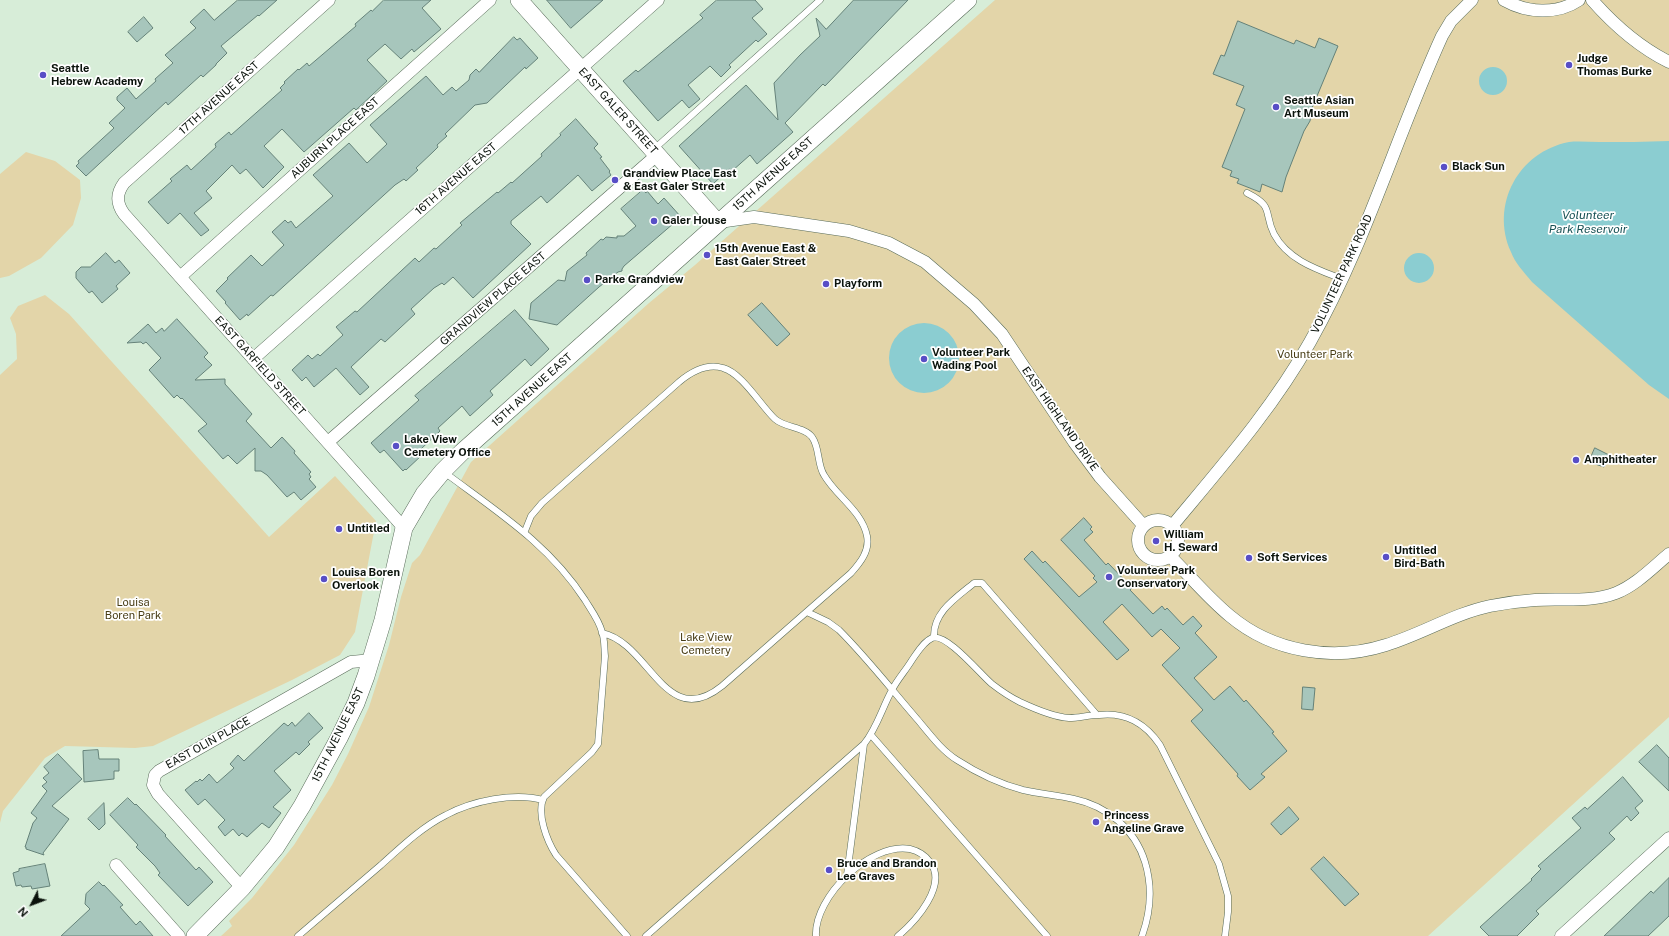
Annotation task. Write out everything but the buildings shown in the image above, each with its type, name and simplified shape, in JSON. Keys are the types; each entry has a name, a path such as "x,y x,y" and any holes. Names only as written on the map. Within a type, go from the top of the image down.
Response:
{"street":[{"name":"17TH AVENUE EAST","path":"118,202 118,194 124,183 329,0"},
{"name":"AUBURN PLACE EAST","path":"180,277 490,0"},
{"name":"EAST GALER STREET","path":"519,0 718,223"},
{"name":"16TH AVENUE EAST","path":"253,359 658,0"},
{"name":"15TH AVENUE EAST","path":"195,936 242,888 276,847 302,806 356,703 372,660 383,620 404,528 424,494 443,471 968,0"},
{"name":"VOLUNTEER PARK ROAD","path":"1172,526 1271,402 1305,352 1342,280 1358,244 1442,36 1451,21 1472,0"},
{"path":"1504,0 1520,7 1542,11 1565,7 1578,0"},
{"path":"1592,0 1618,27 1648,50 1669,62"},
{"name":"GRANDVIEW PLACE EAST","path":"328,442 655,153"},
{"name":"EAST GARFIELD STREET","path":"118,202 124,214 404,528"},
{"name":"EAST HIGHLAND DRIVE","path":"718,223 754,217 849,231 889,243 925,262 974,304 1002,334 1074,442 1100,477 1144,525"},
{"path":"1155,520 1167,522 1172,526 1176,531 1178,545 1170,556 1157,560 1150,559 1143,554 1138,544 1137,537 1139,530 1144,525 1155,520"},
{"path":"1170,556 1217,605 1246,628 1280,644 1316,652 1346,653 1370,650 1387,645 1448,619 1476,610 1513,602 1592,599 1617,592 1639,578 1669,554"},
{"name":"EAST OLIN PLACE","path":"242,888 158,794 153,785 154,775 351,662 372,660"},
{"path":"1562,936 1669,838"},
{"path":"116,865 179,936"}],"lane":[{"path":"655,153 820,0"},
{"path":"1247,193 1259,199 1266,207 1274,233 1283,246 1298,260 1342,280"},
{"path":"524,531 532,516 542,503 679,382 698,370 724,368 740,380 778,422 808,433 813,438 818,462 825,476 864,524 868,540 860,563 807,612 715,692 703,698 696,699 683,698 671,692 659,681 626,644 613,635 602,633"},
{"path":"443,471 524,531 549,555 575,584 596,618 602,633 604,656 598,744 592,752 549,791 543,800 543,821 547,838 552,849 627,936"},
{"path":"934,637 935,624 941,613 974,583 982,583 1097,715"},
{"path":"807,612 828,622 839,630 944,749 957,760 993,779 1016,788 1089,803 1106,811 1124,826 1141,850 1150,878 1151,895 1148,916 1142,936"},
{"path":"646,936 864,744 871,735 892,690 919,650 928,640 934,637 940,638 947,642 992,684 1021,703 1067,718 1097,715 1119,715 1139,722 1151,733 1160,745 1219,864 1228,896 1225,936"},
{"path":"871,735 1047,936"},
{"path":"846,875 864,744"},
{"path":"298,936 391,856 439,819 457,810 496,799 527,796 543,800"},
{"path":"816,936 816,924 826,900 846,875 882,854 895,850 910,849 929,860 934,866 936,877 931,896 920,914 898,936"}],"green space":[{"path":"995,0 1669,0 1669,717 1428,936 221,936 232,926 229,921 252,898 294,845 332,785 369,707 389,645 401,597 412,563 420,555 471,462 649,303 695,265"},
{"path":"26,152 55,161 80,180 81,198 73,225 41,258 9,276 0,278 0,174"},
{"name":"Louisa Boren Park","path":"45,295 69,314 269,537 335,476 376,521 355,632 340,655 292,680 153,746 135,748 65,746 45,758 3,811 0,823 0,375 17,359 16,334 10,318 18,306"}],"water":[{"path":"1493,67 1499,68 1503,71 1506,75 1506,87 1503,91 1499,94 1493,95 1487,94 1483,91 1480,87 1479,81 1480,75 1483,71 1487,68"},
{"name":"Volunteer Park Reservoir","path":"1669,141 1669,399 1649,385 1532,282 1517,264 1511,252 1505,234 1504,216 1507,199 1513,183 1523,169 1535,157 1551,148 1569,142"},
{"path":"1419,253 1429,258 1434,268 1429,278 1419,283 1409,278 1404,268 1409,258"},
{"name":"Volunteer Park Wading Pool","path":"924,323 937,326 949,333 956,345 959,358 956,371 949,383 937,390 924,393 911,390 899,383 892,371 889,358 892,345 899,333 911,326"}],"place":[{"name":"Judge Thomas Burke","path":"1569,65"},
{"name":"Seattle Hebrew Academy","path":"43,75"},
{"name":"Seattle Asian Art Museum","path":"1276,107"},
{"name":"Black Sun","path":"1444,167"},
{"name":"Grandview Place East & East Galer Street","path":"615,180"},
{"name":"Galer House","path":"654,221"},
{"name":"15th Avenue East & East Galer Street","path":"707,255"},
{"name":"Parke Grandview","path":"587,280"},
{"name":"Playform","path":"826,284"},
{"name":"Volunteer Park Wading Pool","path":"924,359"},
{"name":"Lake View Cemetery Office","path":"396,446"},
{"name":"Amphitheater","path":"1576,460"},
{"name":"Untitled","path":"339,529"},
{"name":"William H. Seward","path":"1156,541"},
{"name":"Untitled Bird-Bath","path":"1386,557"},
{"name":"Soft Services","path":"1249,558"},
{"name":"Volunteer Park Conservatory","path":"1109,577"},
{"name":"Louisa Boren Overlook","path":"324,579"},
{"name":"Princess Angeline Grave","path":"1096,822"},
{"name":"Bruce and Brandon Lee Graves","path":"829,870"}],"park label":[{"name":"Volunteer Park","path":"1315,355"},
{"name":"Lake View Cemetery","path":"706,644"}]}
